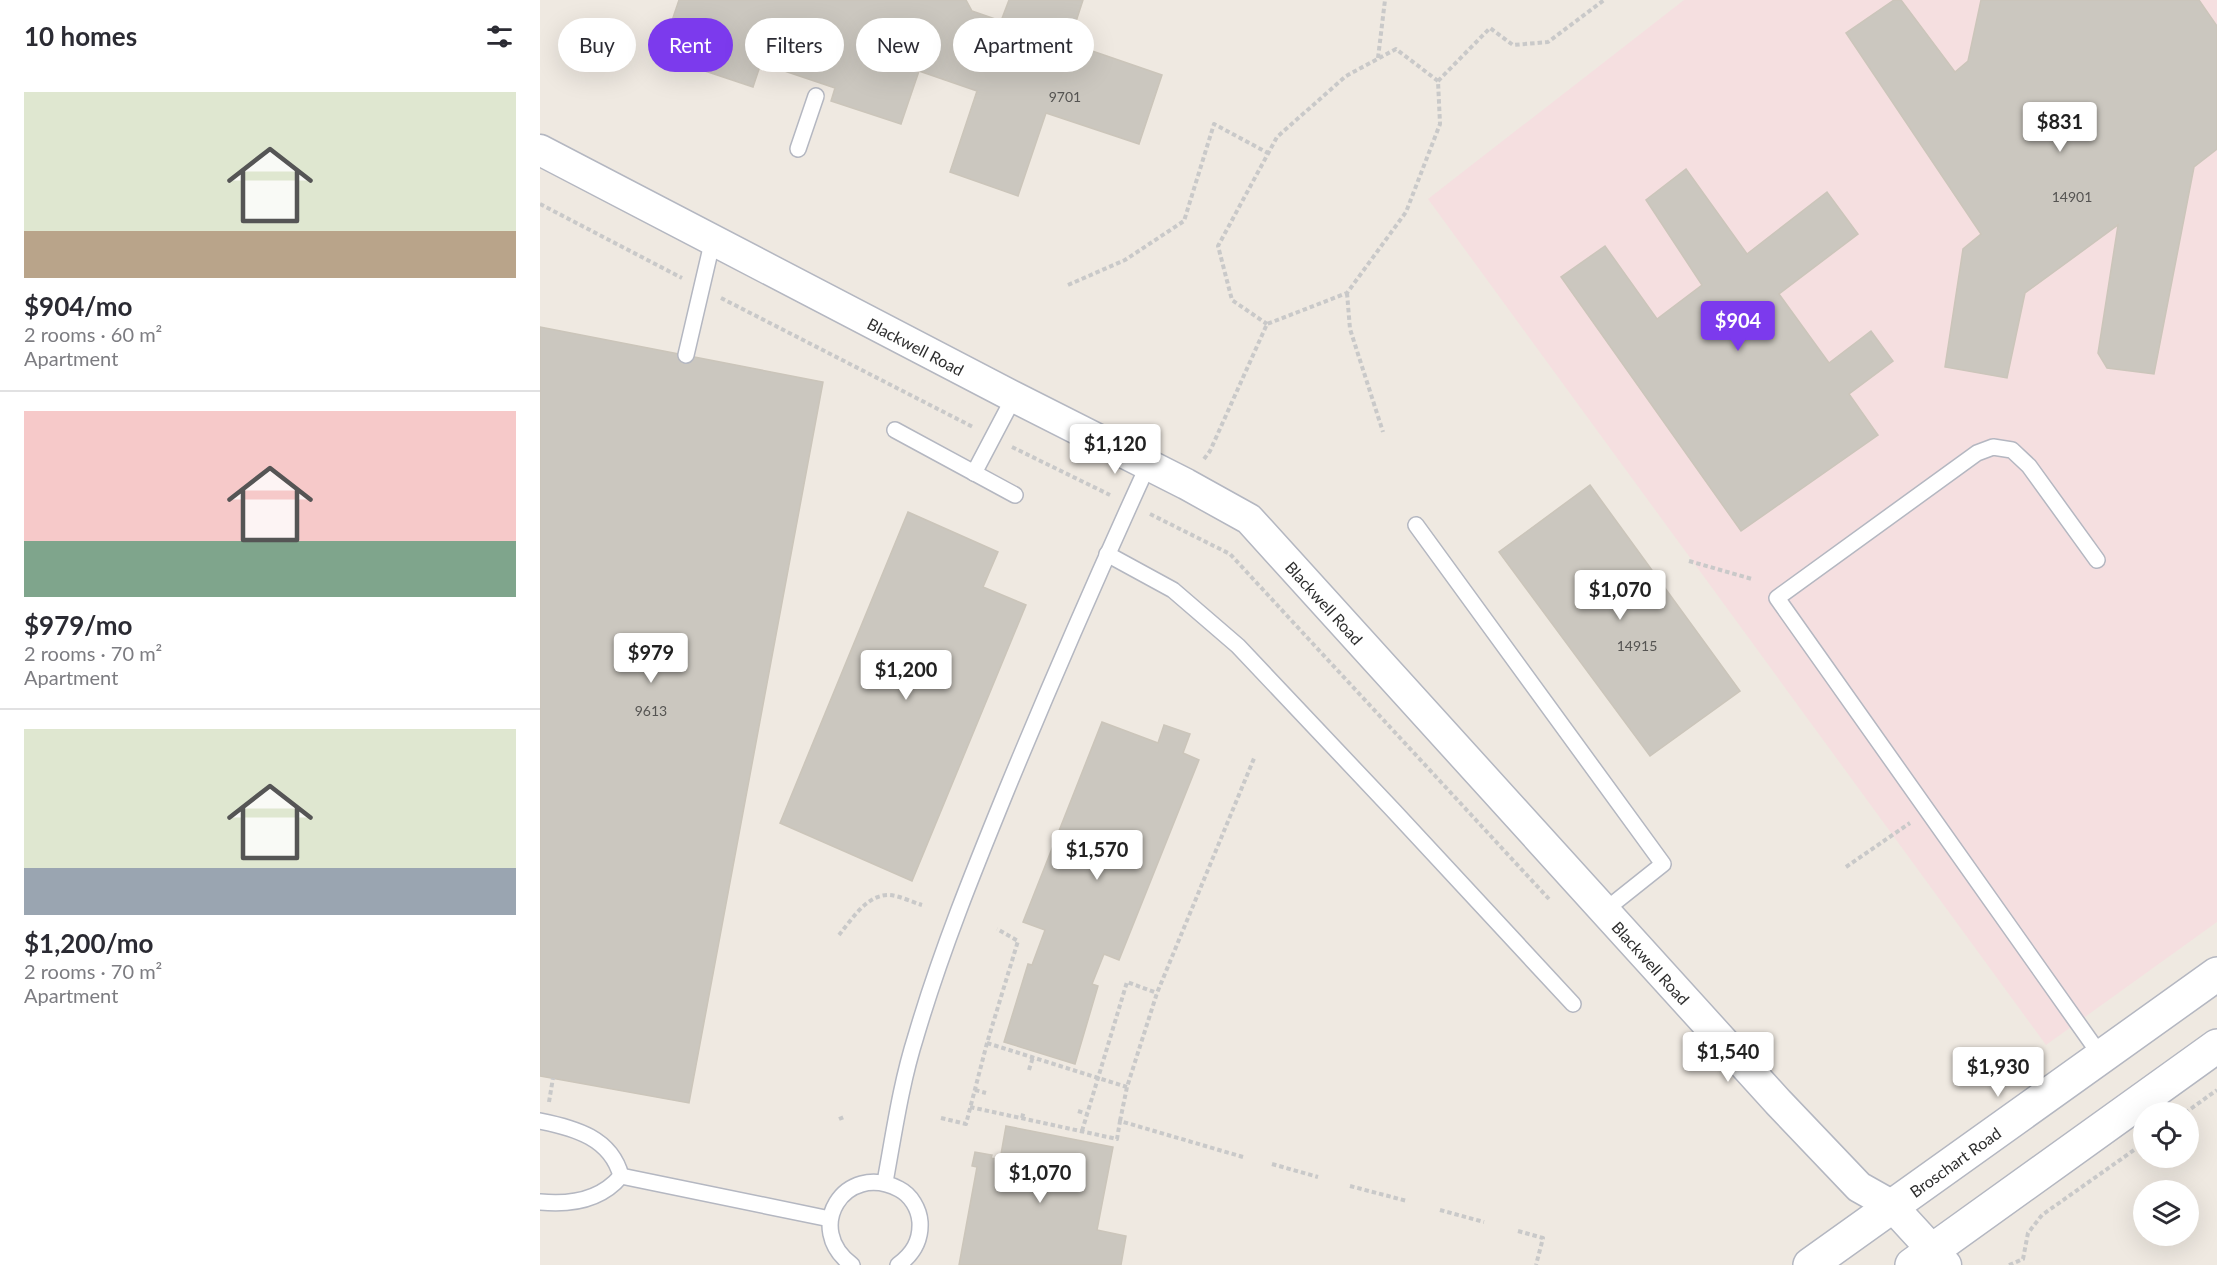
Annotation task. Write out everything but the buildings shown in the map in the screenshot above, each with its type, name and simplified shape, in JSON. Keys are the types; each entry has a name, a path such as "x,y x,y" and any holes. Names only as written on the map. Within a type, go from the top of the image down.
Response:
{"street":[{"name":"Blackwell Road","path":"540,150 1186,484 1248,519 1778,1102 1859,1187 1891,1205 1930,1260"},
{"name":"Broschart Road","path":"1810,1265 2217,974"},
{"path":"1930,1260 2217,1046"}],"lane":[{"path":"798,149 816,96"},
{"path":"686,355 713,239"},
{"path":"974,473 1014,397"},
{"path":"895,430 1015,495"},
{"path":"2097,560 2029,466 2012,450 1993,447 1977,453 1777,598 2101,1056"},
{"path":"885,1182 898,1107 915,1037 956,914 1028,738 1148,465"},
{"path":"1416,525 1663,864 1604,911"},
{"path":"1107,554 1173,590 1238,646 1573,1004"},
{"path":"540,1121 569,1128 604,1146 617,1162 621,1176"},
{"path":"621,1176 830,1219"},
{"path":"540,1202 574,1202 592,1197 612,1188 621,1176"},
{"path":"852,1265 835,1247 830,1234 830,1219 837,1201 848,1189 862,1183 885,1182 904,1191 914,1203 920,1216 920,1232 916,1246 898,1265"}],"path":[{"path":"1378,59 1385,0"},
{"path":"1168,522 1186,484 1210,451 1267,324 1347,293 1406,212 1440,124 1438,81 1490,28 1513,45 1548,42 1604,0"},
{"path":"1267,324 1232,300 1218,246 1277,137 1346,76 1396,49 1438,81"},
{"path":"1068,285 1125,260 1184,221 1214,124 1268,153"},
{"path":"540,204 679,276"},
{"path":"1347,293 1350,329 1383,432"},
{"path":"727,301 970,426"},
{"path":"1012,446 1108,494"},
{"path":"1146,512 1230,554 1556,906"},
{"path":"1689,561 1752,579"},
{"path":"970,1107 1117,1139 1127,1087 1156,993 1255,756"},
{"path":"1846,867 1927,811"},
{"path":"839,935 872,899 889,895 922,905"},
{"path":"941,1118 966,1124 987,1043 1018,941 997,929"},
{"path":"1082,1131 1127,982 1156,993"},
{"path":"987,1043 1127,1087"},
{"path":"1029,1070 1033,1057"},
{"path":"975,1090 986,1093"},
{"path":"2199,1103 2217,1090"},
{"path":"1022,1118 1024,1111"},
{"path":"1078,1111 1087,1114"},
{"path":"839,1119 844,1117"},
{"path":"1120,1121 1244,1157"},
{"path":"2025,1265 2028,1233 2042,1215 2133,1151"},
{"path":"1272,1164 1318,1177"},
{"path":"1350,1186 1407,1201"},
{"path":"1440,1210 1484,1222"},
{"path":"1518,1231 1543,1238 1536,1265"},
{"path":"2009,1265 2024,1259"}],"shaded area":[{"path":"1684,0 2217,0 2217,922 2046,1045 1428,199"}]}
